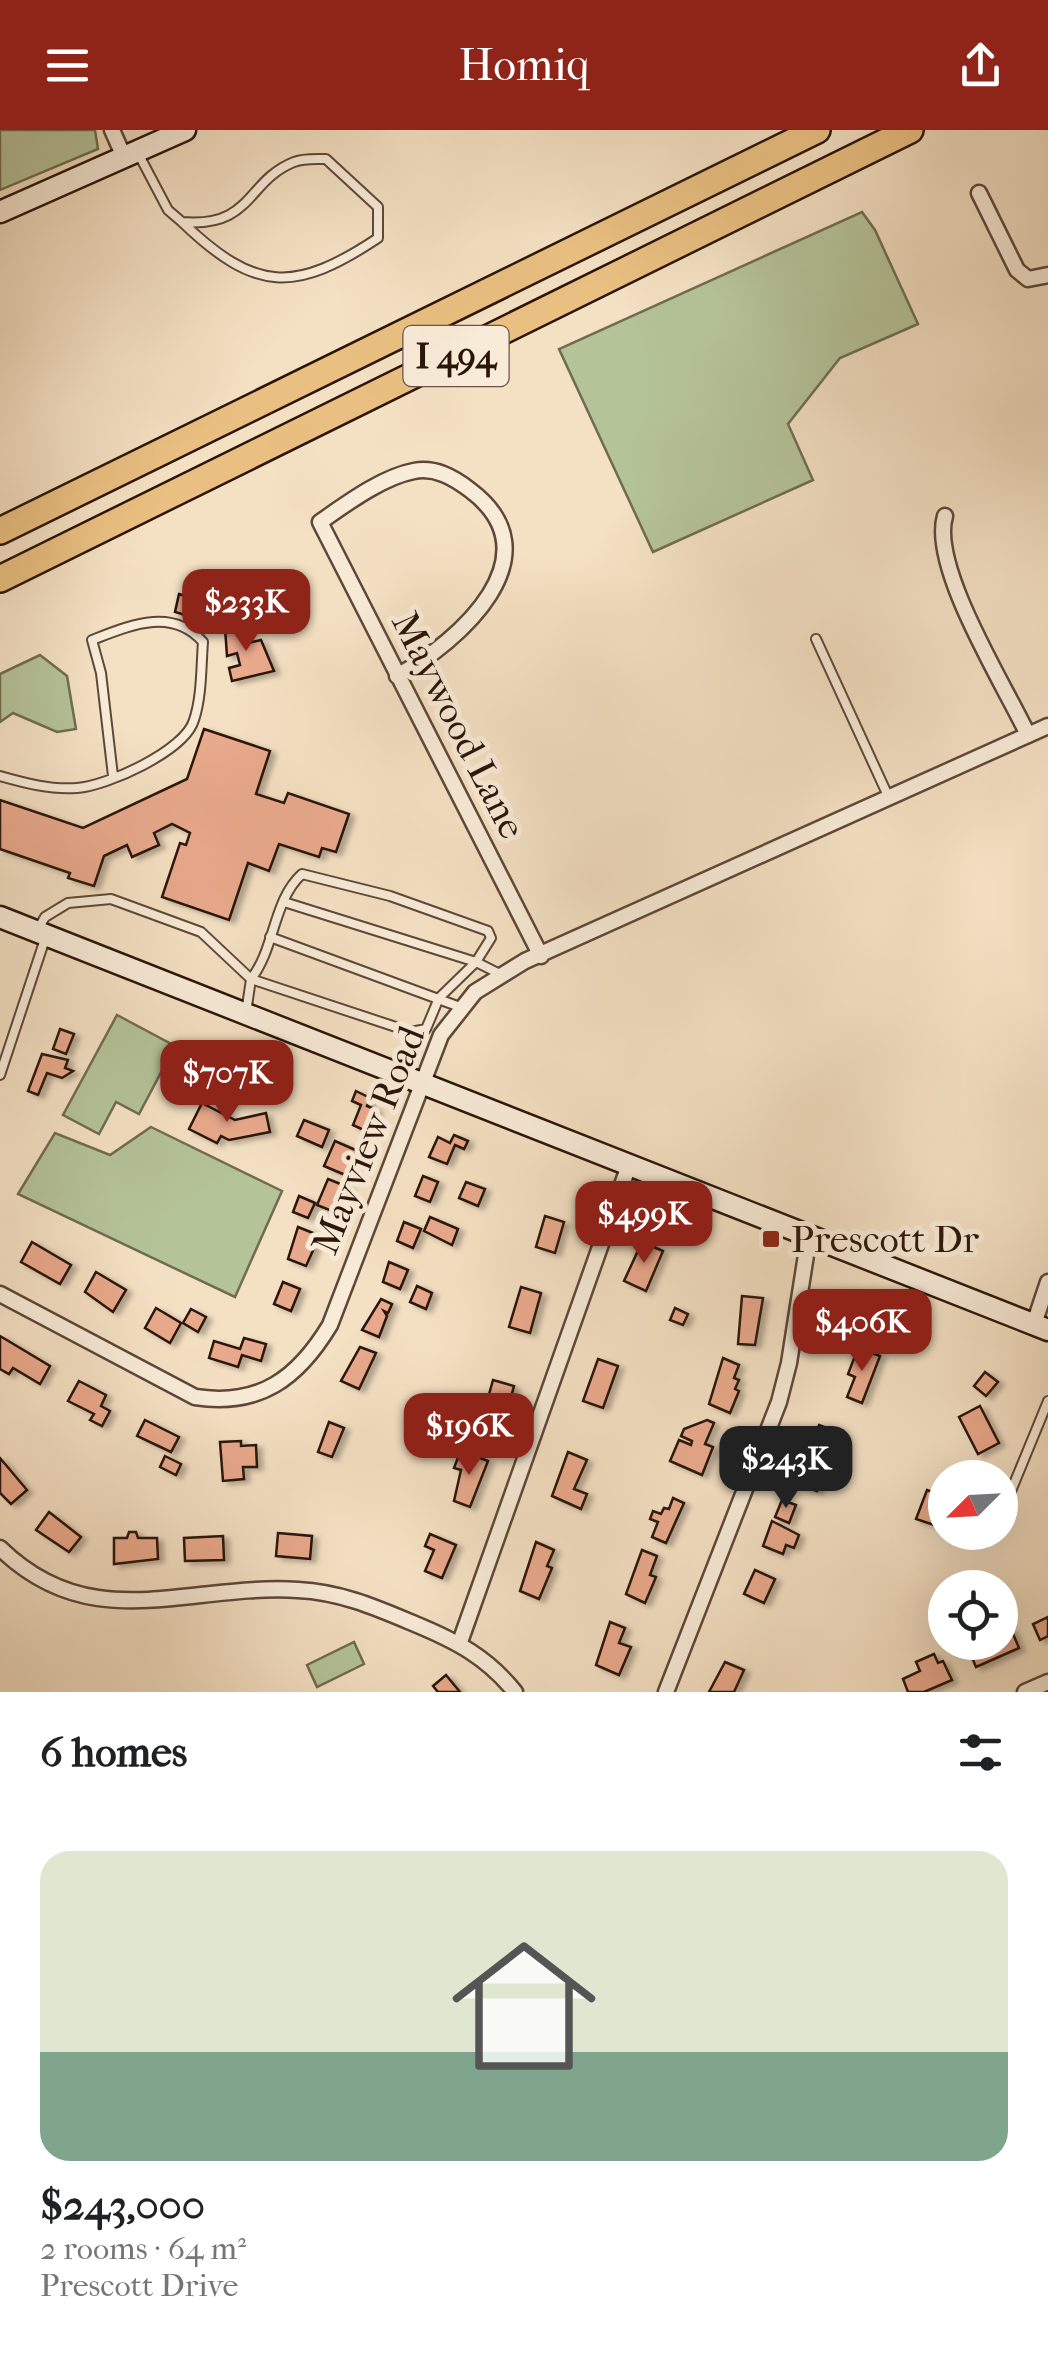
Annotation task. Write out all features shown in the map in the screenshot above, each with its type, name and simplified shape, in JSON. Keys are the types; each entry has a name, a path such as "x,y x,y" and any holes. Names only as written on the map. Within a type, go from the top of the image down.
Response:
{"highway":[{"name":"I 494","path":"0,532 817,130"},
{"name":"I 494","path":"0,579 910,130"}],"main road":[{"path":"0,212 185,130"},
{"path":"0,917 628,1168 1041,1327"}],"street":[{"path":"112,130 130,154"},
{"path":"979,193 1017,270 1028,278 1048,276"},
{"name":"Maywood Lane","path":"397,676 420,664 491,596 503,566 504,548 496,518 470,490 440,472 425,470 398,477 320,522 397,676 542,956"},
{"path":"945,516 940,534 946,566 1028,735"},
{"name":"Mayview Road","path":"0,1294 195,1397 231,1398 268,1388 302,1367 330,1325 441,1035 460,1007 500,974 1048,726"},
{"path":"460,1642 628,1168"},
{"path":"666,1692 778,1402 790,1363 809,1236"},
{"path":"1041,1327 1048,1282"},
{"path":"0,1548 36,1579 90,1599 133,1602 244,1591 319,1592 361,1602 460,1642 514,1692"},
{"path":"1025,1692 1048,1682"}],"lane":[{"path":"130,154 168,210 205,244 268,280 313,275 346,260 378,238 380,218 366,194 350,185 326,159 296,160 272,175 231,216 200,224 182,222"},
{"path":"0,776 38,786 80,788 113,776 149,762 172,747 194,723 203,642 189,626 158,620 136,623 92,640 101,673 113,776"},
{"path":"816,638 889,798"},
{"path":"0,1076 45,917 68,903 110,899 202,932 250,979 411,1032 426,1029 439,998 476,962 491,938 488,931 390,896 302,874 291,884 250,979 246,1015"},
{"path":"284,902 476,962 500,974"},
{"path":"270,937 460,1007"},
{"path":"1018,1474 1048,1401"}],"green space":[{"path":"0,130 95,130 98,149 0,190"},
{"path":"862,212 875,230 918,324 840,358 788,424 813,480 653,552 559,349"},
{"path":"40,655 67,676 76,729 57,732 13,713 0,722 0,674"},
{"path":"117,1015 175,1046 139,1114 116,1102 99,1134 63,1115"},
{"path":"151,1127 282,1191 235,1297 18,1194 55,1133 110,1155"},
{"path":"354,1642 364,1664 317,1687 307,1665"}],"building":[{"path":"179,594 222,608 218,625 175,612"},
{"path":"244,623 248,643 261,640 274,671 232,681 229,668 240,665 237,653 227,656 225,628"},
{"path":"204,729 270,751 256,794 284,803 288,793 349,814 336,852 322,848 319,857 279,844 269,871 248,863 229,920 162,897 180,843 186,845 190,833 172,824 154,833 159,845 132,857 127,845 104,856 94,886 68,878 70,873 0,849 0,800 83,828 187,779"},
{"path":"60,1029 74,1034 66,1054 53,1049"},
{"path":"42,1054 68,1060 65,1068 73,1071 62,1078 47,1073 38,1095 28,1091"},
{"path":"356,1091 370,1098 367,1106 377,1110 368,1132 353,1125 361,1105 352,1101"},
{"path":"202,1103 235,1120 266,1113 270,1132 229,1140 221,1136 217,1143 189,1129"},
{"path":"304,1120 329,1130 322,1147 297,1136"},
{"path":"454,1135 468,1141 464,1149 455,1145 447,1164 429,1157 438,1137 450,1143"},
{"path":"335,1141 360,1152 350,1177 324,1166"},
{"path":"423,1176 438,1182 430,1202 415,1196"},
{"path":"328,1179 348,1187 337,1213 317,1205"},
{"path":"466,1182 485,1189 478,1206 459,1198"},
{"path":"299,1196 315,1203 308,1218 293,1212"},
{"path":"545,1216 564,1222 555,1253 536,1247"},
{"path":"430,1217 458,1229 452,1245 424,1231"},
{"path":"404,1222 421,1229 413,1248 397,1241"},
{"path":"298,1227 313,1233 309,1243 315,1246 306,1266 288,1259"},
{"path":"32,1242 71,1265 60,1284 21,1262"},
{"path":"642,1242 663,1251 646,1291 624,1281"},
{"path":"389,1262 408,1270 400,1289 383,1282"},
{"path":"96,1272 126,1290 113,1312 85,1292"},
{"path":"283,1282 300,1289 291,1311 274,1304"},
{"path":"417,1286 432,1293 426,1309 410,1302"},
{"path":"521,1287 541,1293 530,1333 509,1327"},
{"path":"742,1296 763,1298 755,1345 738,1344"},
{"path":"381,1299 392,1304 388,1313 384,1311 387,1316 379,1337 362,1330"},
{"path":"156,1308 181,1323 170,1343 145,1328"},
{"path":"675,1308 688,1314 683,1325 670,1320"},
{"path":"191,1309 206,1317 198,1332 183,1323"},
{"path":"0,1336 50,1366 40,1384 13,1368 9,1374 0,1369"},
{"path":"244,1338 266,1344 261,1361 242,1355 238,1367 209,1358 214,1341 240,1349"},
{"path":"360,1347 376,1353 359,1389 341,1381"},
{"path":"858,1348 880,1356 862,1403 847,1397 855,1377 848,1374"},
{"path":"723,1358 739,1365 734,1378 739,1380 735,1389 739,1391 730,1413 709,1404"},
{"path":"598,1359 618,1366 603,1408 583,1401"},
{"path":"985,1372 998,1382 986,1396 974,1386"},
{"path":"493,1380 514,1386 504,1422 483,1416"},
{"path":"79,1381 106,1395 101,1406 110,1411 102,1426 90,1420 94,1414 68,1401"},
{"path":"980,1406 999,1443 978,1454 959,1417"},
{"path":"145,1420 179,1437 171,1452 137,1436"},
{"path":"707,1420 714,1423 705,1444 713,1447 702,1475 670,1461 679,1440 691,1445 692,1441 681,1436 684,1429"},
{"path":"329,1422 344,1428 332,1457 318,1452"},
{"path":"819,1425 844,1435 830,1471 823,1469 817,1491 800,1485 820,1439 814,1436"},
{"path":"241,1441 241,1446 256,1445 257,1467 243,1467 244,1479 223,1481 220,1442"},
{"path":"568,1452 587,1460 574,1489 587,1494 581,1509 552,1496"},
{"path":"467,1453 488,1461 470,1507 454,1501 461,1470 454,1468 459,1455 466,1457"},
{"path":"165,1456 181,1464 176,1475 160,1467"},
{"path":"0,1458 27,1490 11,1504 0,1493"},
{"path":"927,1490 928,1490 928,1523 916,1519"},
{"path":"673,1498 684,1503 666,1543 652,1537 658,1522 650,1519 653,1511 661,1514 664,1508 669,1509"},
{"path":"782,1500 796,1505 789,1523 775,1517"},
{"path":"49,1512 81,1537 69,1552 36,1530"},
{"path":"772,1521 799,1535 794,1548 786,1545 783,1554 763,1546"},
{"path":"129,1532 136,1532 138,1538 157,1538 158,1559 114,1564 114,1538 127,1538"},
{"path":"278,1533 312,1536 310,1559 276,1556"},
{"path":"430,1534 456,1545 442,1578 425,1571 434,1550 425,1546"},
{"path":"223,1536 224,1560 185,1561 184,1538"},
{"path":"536,1542 554,1550 547,1566 552,1568 539,1599 520,1591"},
{"path":"642,1550 657,1556 650,1575 656,1577 645,1603 626,1594"},
{"path":"755,1570 775,1579 764,1603 744,1594"},
{"path":"1048,1617 1048,1636 1040,1640 1033,1624"},
{"path":"610,1622 625,1628 619,1643 631,1647 619,1675 596,1665"},
{"path":"928,1657 938,1663 943,1661 952,1680 924,1692 908,1692 903,1679 920,1671 916,1662"},
{"path":"973,1660 992,1660 976,1667"},
{"path":"725,1662 744,1670 734,1692 709,1692"},
{"path":"446,1675 460,1692 438,1692 433,1686"}],"place":[{"name":"Prescott Dr","path":"771,1239"}]}
